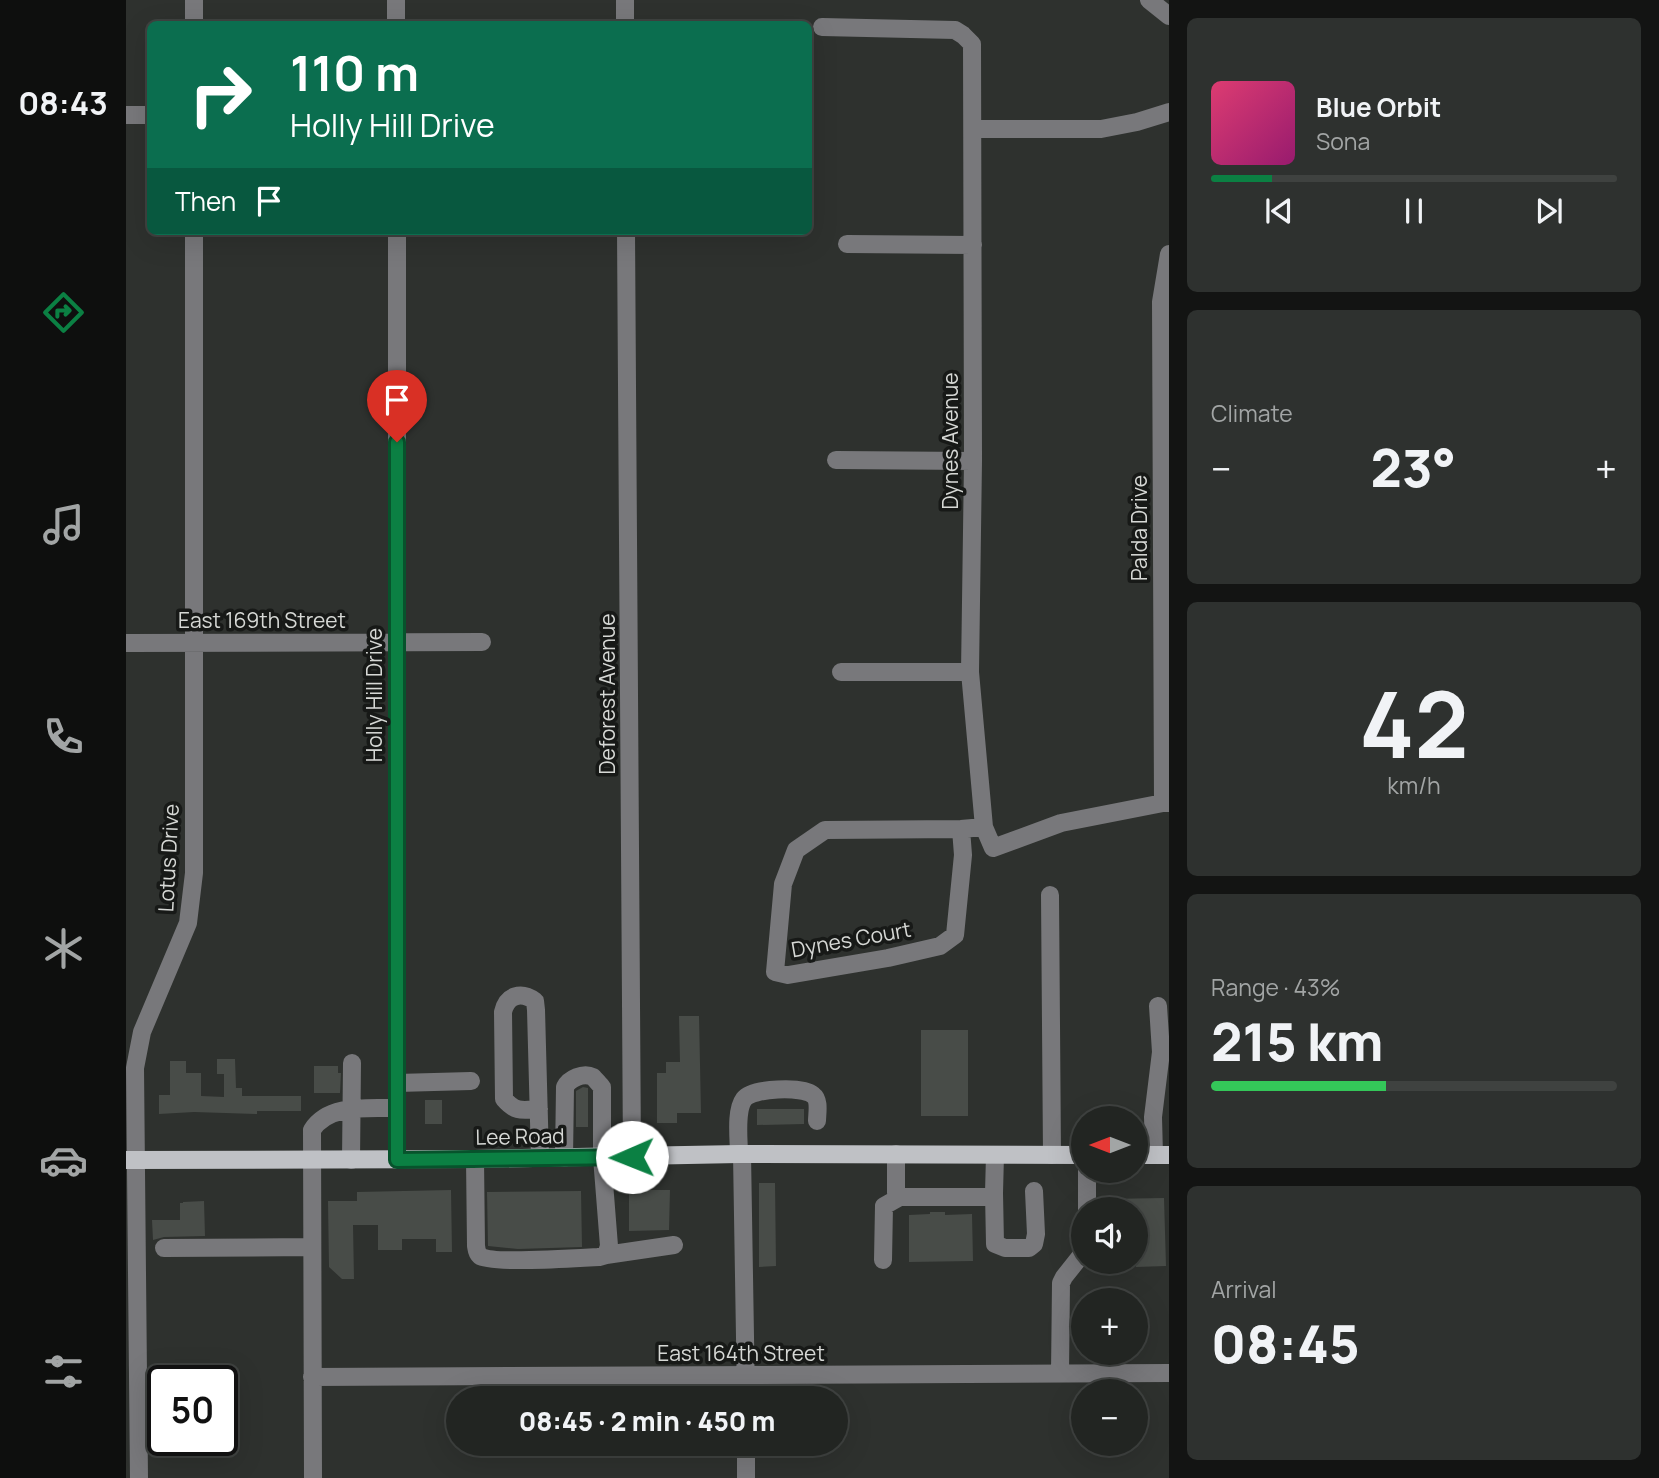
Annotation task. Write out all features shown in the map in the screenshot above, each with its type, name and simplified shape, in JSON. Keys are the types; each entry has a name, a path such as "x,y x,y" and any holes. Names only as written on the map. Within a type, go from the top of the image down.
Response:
{"main road":[{"name":"Lee Road","path":"131,1160 397,1160 741,1154 1071,1155"}],"street":[{"path":"194,0 194,21"},
{"path":"396,0 396,21"},
{"path":"625,0 625,21"},
{"path":"1149,0 1169,16"},
{"name":"Dynes Avenue","path":"822,27 954,30 972,44 973,461 970,672 984,827 993,848 1061,823 1166,803"},
{"path":"973,129 1101,129 1169,112"},
{"path":"126,115 147,115"},
{"name":"Lotus Drive","path":"139,1478 130,1068 142,1032 188,923 194,873 194,235"},
{"name":"Holly Hill Drive","path":"397,235 397,1160"},
{"name":"Deforest Avenue","path":"626,235 632,1157"},
{"path":"847,244 973,245"},
{"name":"Palda Drive","path":"1166,803 1161,302 1169,254"},
{"path":"836,460 973,461"},
{"name":"East 169th Street","path":"126,643 482,642"},
{"path":"841,672 970,672"},
{"name":"Dynes Court","path":"961,830 963,855 955,934 940,946 788,975 775,972 783,884 796,850 825,830 961,830 984,827"},
{"path":"1050,895 1052,1155"},
{"path":"539,1109 518,1110 504,1099 503,1012 505,1002 520,995 535,1001 536,1010 539,1109 540,1158"},
{"path":"1153,1155 1153,1117 1161,1052 1158,1006"},
{"path":"351,1160 352,1063"},
{"path":"564,1158 565,1087 568,1081 586,1076 594,1077 602,1087 602,1157 609,1246 606,1255"},
{"path":"397,1083 471,1082"},
{"path":"746,1386 739,1114 745,1098 751,1093 762,1090 802,1091 812,1094 817,1100 817,1121"},
{"path":"602,1099 632,1098"},
{"path":"313,1478 312,1130 328,1115 351,1109 397,1108"},
{"path":"896,1154 896,1193 900,1197"},
{"path":"995,1155 995,1244 1005,1248 1029,1248 1034,1244 1034,1191"},
{"path":"475,1159 476,1245 480,1255 491,1259 547,1260 599,1257 674,1245"},
{"path":"883,1260 884,1206 900,1197 989,1197 994,1193"},
{"path":"164,1248 312,1247"},
{"path":"1060,1373 1061,1283 1071,1269"},
{"name":"East 164th Street","path":"312,1377 1169,1373"},
{"path":"746,1456 746,1478"}],"building":[{"path":"679,1016 699,1016 701,1113 677,1113 677,1123 657,1123 657,1073 666,1073 666,1062 680,1062"},
{"path":"921,1030 968,1030 968,1116 921,1116"},
{"path":"217,1059 235,1059 236,1088 242,1088 242,1096 301,1096 301,1111 159,1114 159,1095 170,1095 170,1061 186,1061 186,1073 201,1073 201,1096 224,1097 224,1074 217,1074"},
{"path":"314,1066 338,1066 338,1073 341,1073 340,1093 314,1093"},
{"path":"583,1087 588,1088 588,1127 576,1127 576,1091"},
{"path":"425,1100 442,1100 442,1124 425,1124"},
{"path":"757,1109 804,1109 804,1124 757,1125"},
{"path":"759,1183 775,1183 776,1266 759,1267"},
{"path":"451,1190 452,1252 436,1252 436,1239 402,1239 402,1250 378,1250 378,1225 353,1225 354,1279 342,1279 329,1267 328,1201 357,1201 357,1192"},
{"path":"638,1190 670,1190 669,1230 629,1231 629,1193 638,1193"},
{"path":"581,1191 582,1247 518,1249 488,1246 487,1192"},
{"path":"1148,1198 1164,1198 1166,1266 1148,1267"},
{"path":"204,1201 205,1236 164,1237 153,1240 152,1220 180,1220 180,1203"},
{"path":"945,1212 945,1215 972,1214 973,1261 909,1262 909,1215"}],"route":[{"path":"397,442 397,1160 632,1157"}]}
